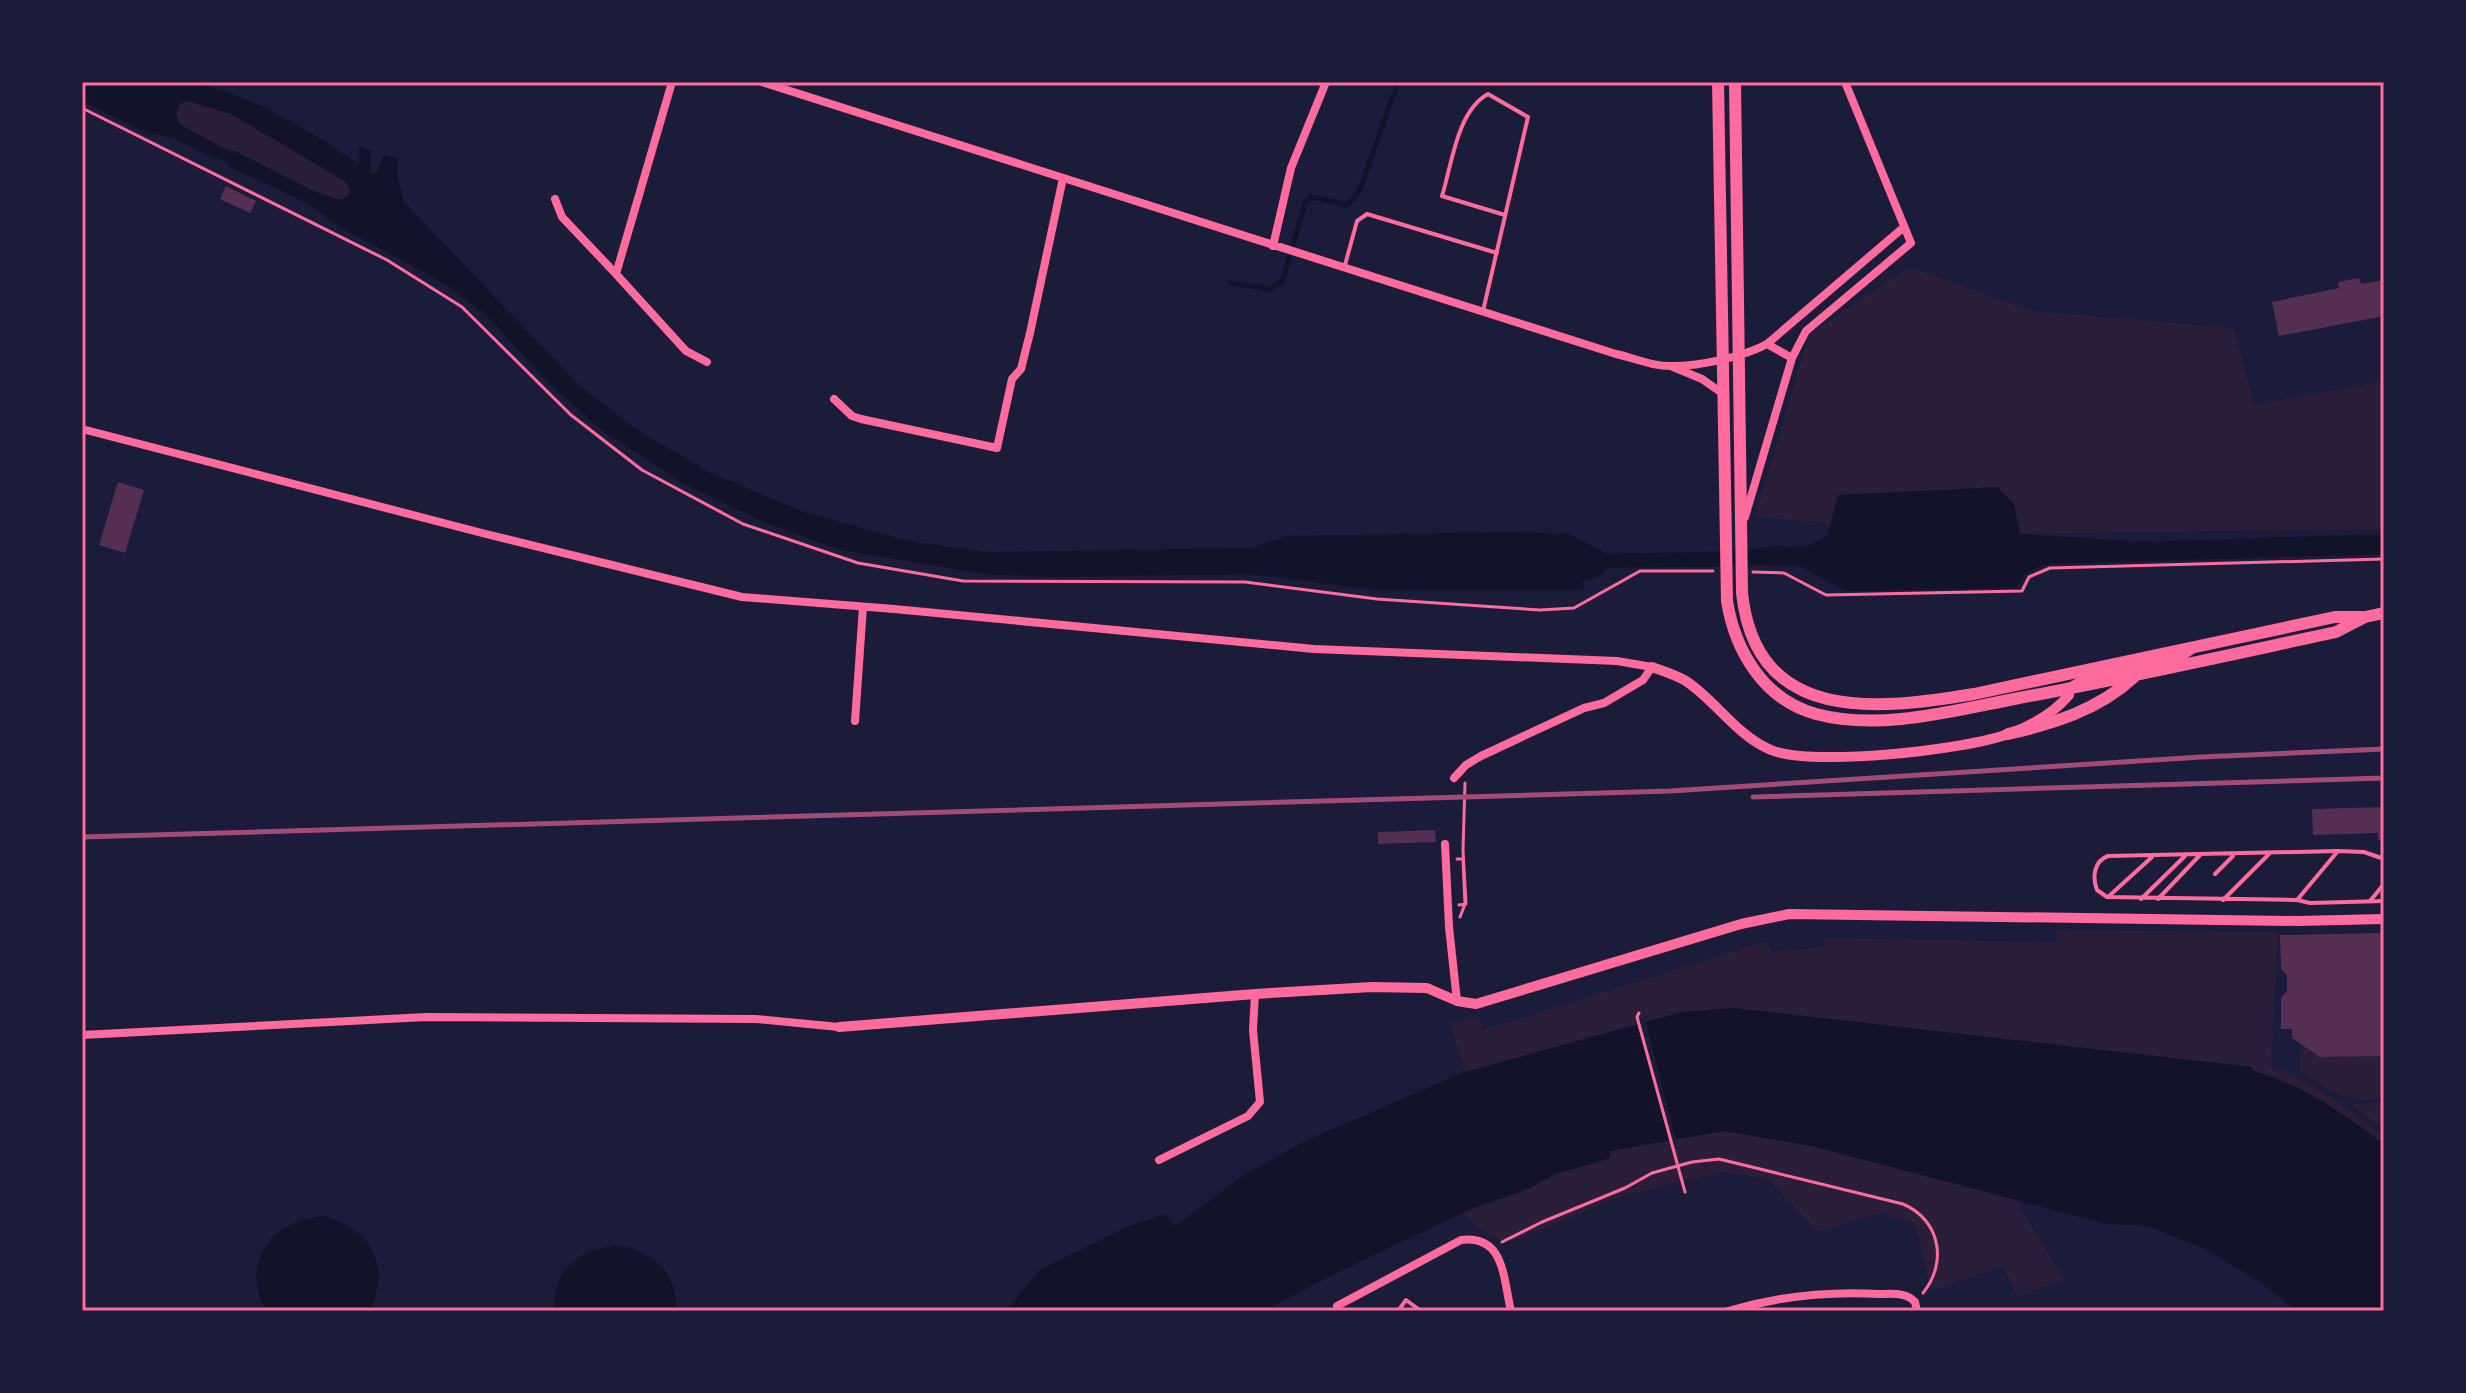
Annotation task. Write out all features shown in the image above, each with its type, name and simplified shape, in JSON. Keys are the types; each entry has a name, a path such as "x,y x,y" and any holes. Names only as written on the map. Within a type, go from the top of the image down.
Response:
{"main road":[{"path":"1718,82 1726,574 1731,629 1743,655 1762,680 1784,699 1814,714 1847,719 1933,714 2135,676 2336,632 2365,617"},
{"path":"1735,82 1737,355 1744,611 1748,627 1766,660 1793,684 1826,700 1880,706 1917,703 2335,617 2365,617 2384,613"},
{"path":"2008,734 2041,726 2097,705 2113,696 2135,676"}],"street":[{"path":"616,274 672,82"},
{"path":"762,82 1616,354 1673,366 1702,379 1722,393"},
{"path":"1273,246 1291,168 1326,82"},
{"path":"1741,529 1792,358 1806,331 1911,243 1845,82"},
{"path":"834,399 852,416 861,419 997,448 1012,379 1021,369 1063,178"},
{"path":"555,199 562,217 686,351 707,362"},
{"path":"1673,366 1751,353 1767,344 1904,227"},
{"path":"1767,344 1792,358"},
{"path":"82,429 539,548 742,597 1314,649 1617,661 1652,667 1685,680 1759,744 1787,755 1891,754 1967,744 2008,734 2052,713 2069,695 2068,689 2083,680 2179,658 2198,646"},
{"path":"855,721 863,607"},
{"path":"1454,778 1466,765 1481,756 1584,708 1604,703 1643,680 1652,667"},
{"path":"1445,844 1457,1001"},
{"path":"82,1035 426,1017 756,1019 839,1027 1372,987 1427,988 1457,1001 1476,1004 1741,924 1789,914 2284,921 2384,919"},
{"path":"1159,1160 1236,1123 1248,1116 1260,1102 1253,1030 1255,994"},
{"path":"1337,1306 1461,1240 1472,1239 1486,1242 1497,1253 1511,1311"},
{"path":"1729,1311 1783,1297 1832,1292 1904,1295 1916,1306"}],"lane":[{"path":"1483,311 1528,117 1488,94 1478,100 1464,121 1442,196 1505,215"},
{"path":"1344,268 1357,221 1367,214 1497,253"},
{"path":"2297,900 2338,851"},
{"path":"2384,859 2364,852 2338,851 2154,855 2102,858 2095,870 2097,890 2107,897 2297,900 2310,903 2384,901"},
{"path":"2223,900 2270,853"},
{"path":"2215,874 2235,854"},
{"path":"2107,897 2154,855"},
{"path":"2141,899 2186,855"},
{"path":"2158,899 2200,855"},
{"path":"2370,901 2384,884"},
{"path":"1398,1311 1406,1300 1421,1311"}],"path":[{"path":"82,108 387,260 462,307 571,415 642,470 743,524 858,563 963,581 1245,582 1377,599 1540,610 1574,608 1640,571 1726,574"},
{"path":"1741,574 1784,573 1826,595 2007,592 2022,591 2029,577 2050,568 2384,559"},
{"path":"1459,905 1466,904 1463,850 1465,781"},
{"path":"1456,859 1463,859 1465,904 1457,923"},
{"path":"1639,1013 1637,1017 1685,1192"},
{"path":"1492,1248 1652,1173 1692,1162 1719,1159 1917,1210 1935,1235 1939,1250 1932,1282 1916,1306"}],"shaded area":[{"path":"82,82 187,82 233,94 278,114 359,165 359,146 370,150 371,174 376,174 384,154 398,159 397,174 404,202 581,387 637,430 711,473 804,512 913,542 988,552 1250,548 1286,536 1508,532 1570,534 1608,554 1747,551 1770,546 1806,547 1828,535 1838,495 1997,487 2014,504 2020,534 2141,542 2384,534 2384,554 2045,564 2025,574 2016,588 1845,591 1798,565 1608,568 1597,578 1583,580 1584,590 1376,590 1250,574 1051,577 984,574 841,550 766,523 683,483 604,432 548,382 485,314 447,285 337,225 306,203 228,166 224,160 173,138 148,133 82,101","holes":["188,101 231,114 346,182 350,190 348,196 340,200 311,190 235,151 229,151 179,124 176,112 180,104"]},
{"path":"188,101 231,114 346,182 350,190 348,196 340,200 311,190 179,124 176,112 180,104"},
{"path":"1910,267 2032,311 2234,328 2254,405 2384,381 2384,529 2019,534 2014,504 1838,495 1831,523 1755,517 1809,334"},
{"path":"2057,930 2278,932 2271,1067 2300,1079 2330,1097 2384,1137 2384,1144 2322,1101 2289,1084 2253,1071 2251,1067 1734,1008 1682,1012 1465,1072 1450,1024 1478,1016 1483,1030 1768,941 1771,952 1824,947 1825,938 2057,942"},
{"path":"1734,1008 2252,1067 2253,1071 2289,1084 2338,1111 2384,1144 2384,1311 2297,1311 2257,1280 2205,1249 2148,1226 2107,1224 1812,1146 1724,1131 1609,1151 1610,1158 1555,1174 1528,1189 1475,1207 1326,1278 1265,1311 1006,1311 1039,1270 1127,1227 1165,1214 1175,1226 1247,1173 1310,1139 1462,1073 1682,1012"},
{"path":"2301,1044 2320,1057 2384,1056 2384,1097 2372,1100 2350,1098 2300,1071"},
{"path":"2384,1102 2384,1130 2351,1104"},
{"path":"1724,1131 1812,1146 2015,1199 2064,1279 2017,1297 2003,1266 1931,1291 1915,1224 1881,1213 1818,1232 1768,1179 1722,1172 1619,1197 1511,1242 1484,1232 1464,1213 1528,1189 1557,1174 1610,1158 1609,1151"},
{"path":"323,1216 353,1229 372,1250 378,1276 371,1309 266,1311 257,1276 265,1247 288,1226"},
{"path":"621,1245 644,1254 662,1267 673,1286 676,1311 554,1311 558,1283 572,1263 594,1251"}],"pier":[{"path":"1648,1016 1646,1023 1677,1144 1670,1145 1636,1020"}],"building":[{"path":"226,186 256,201 250,213 220,199"},
{"path":"2359,278 2361,284 2384,280 2384,316 2279,336 2272,302 2339,288 2338,282"},
{"path":"118,482 144,490 125,553 99,545"},
{"path":"2384,807 2384,840 2378,840 2378,833 2313,835 2312,809"},
{"path":"1435,830 1436,842 1378,844 1378,832"},
{"path":"2384,933 2384,1056 2320,1057 2292,1038 2292,1029 2281,1029 2281,998 2287,991 2287,975 2281,969 2280,935"}],"waterway":[{"path":"1293,246 1305,203 1312,197 1348,205 1360,189 1398,82"},
{"path":"1231,283 1270,289 1282,282 1289,258"}],"railway":[{"path":"82,837 1670,791 2201,757 2384,749"},
{"path":"1753,797 2384,778"}]}
